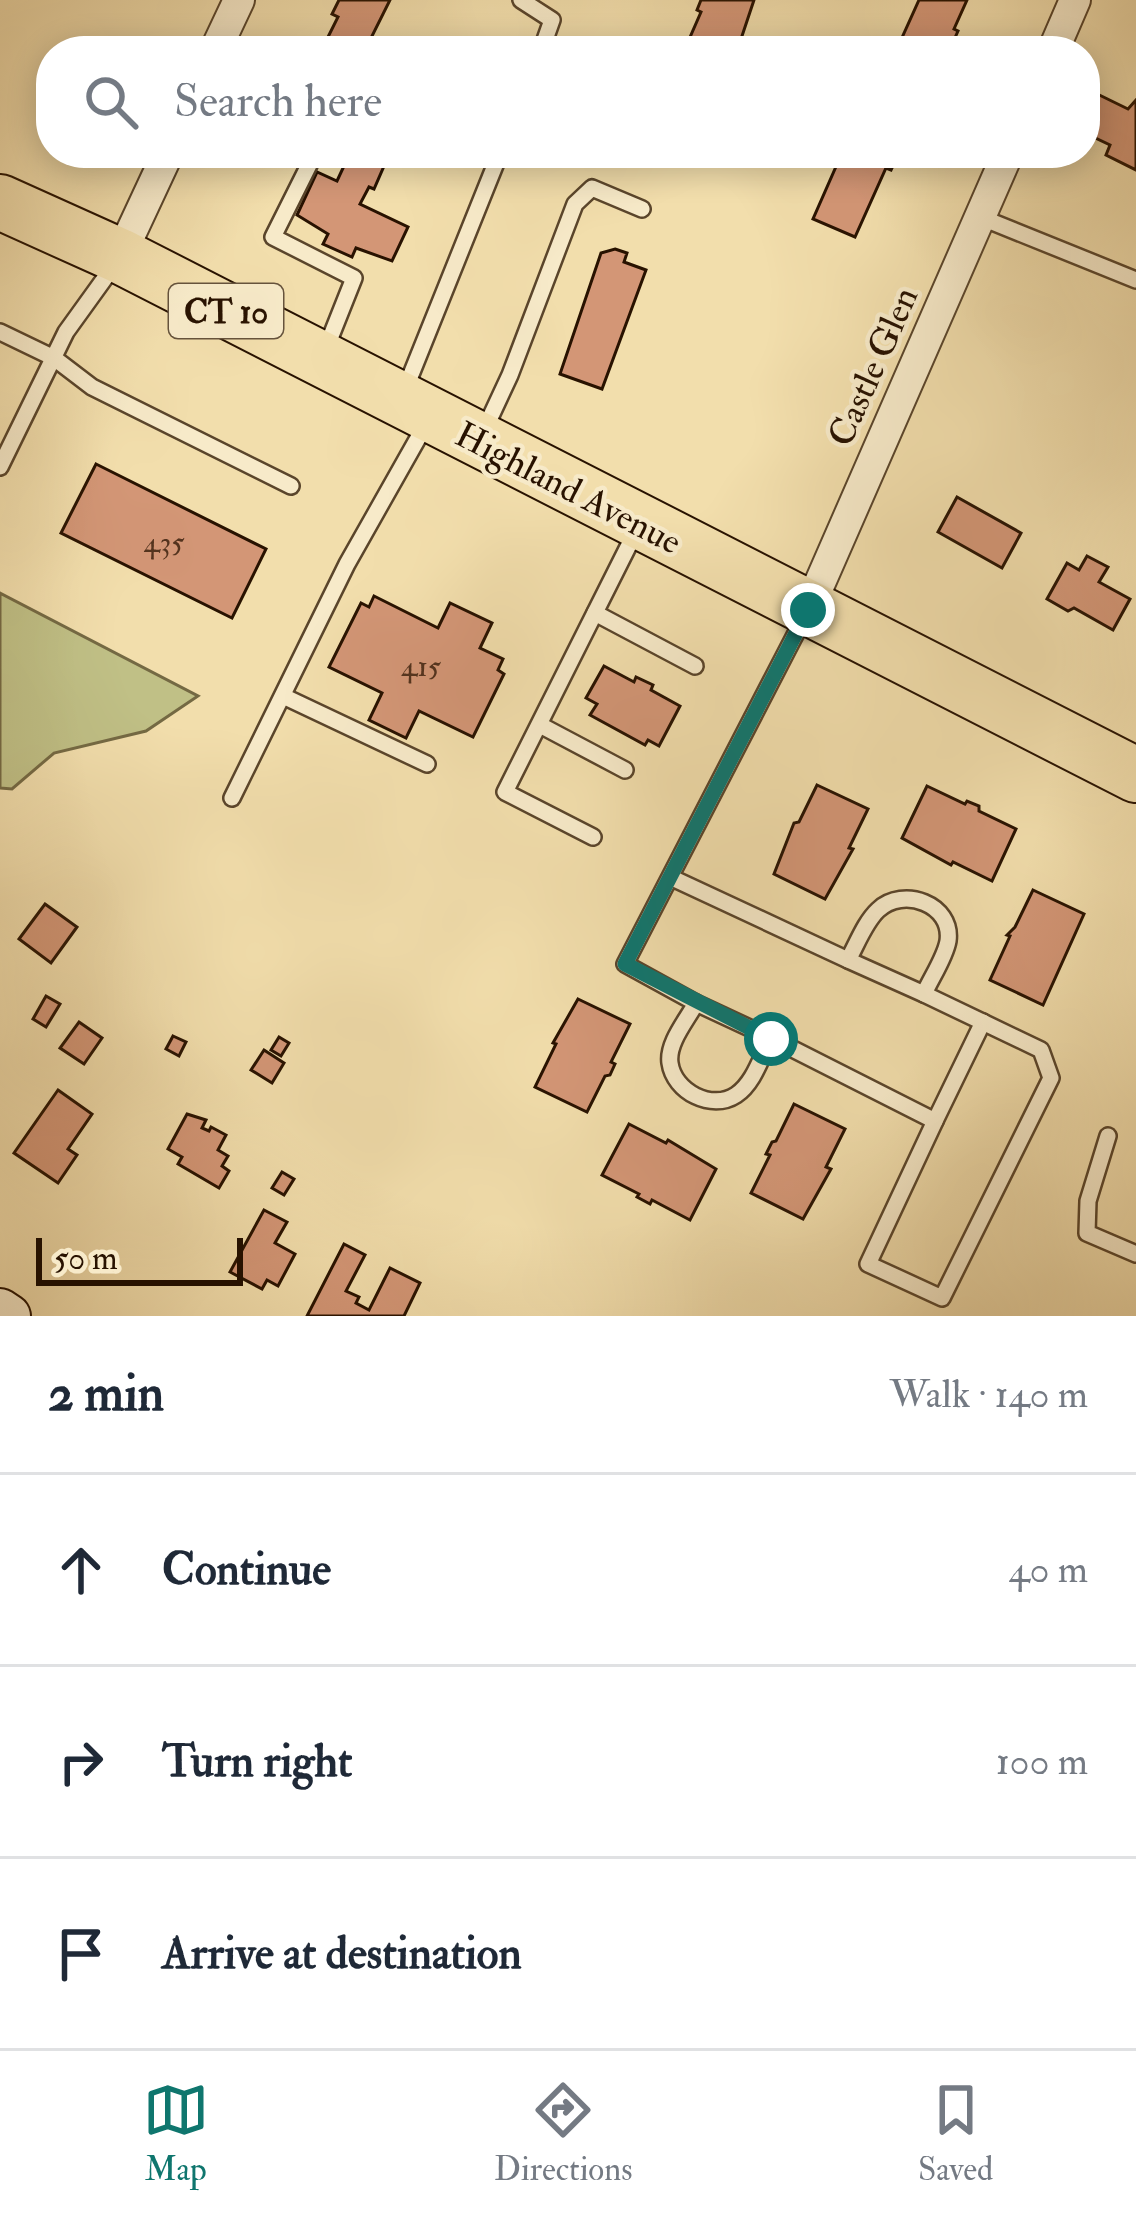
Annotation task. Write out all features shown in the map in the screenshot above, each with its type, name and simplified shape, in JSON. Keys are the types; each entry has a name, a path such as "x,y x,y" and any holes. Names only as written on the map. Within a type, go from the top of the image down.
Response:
{"highway":[{"name":"Highland Avenue","path":"0,202 120,256 1136,775"}],"street":[{"path":"222,36 238,0"},
{"path":"1060,36 1076,0"},
{"path":"120,256 161,168"},
{"name":"Castle Glen","path":"808,610 1001,168"},
{"path":"0,1310 9,1316"}],"lane":[{"path":"521,0 552,20 546,36"},
{"path":"308,168 273,237 354,278 322,360"},
{"path":"232,798 347,565 415,408 495,168"},
{"path":"479,441 510,375 575,204 592,188 642,209"},
{"path":"980,217 1136,280"},
{"path":"0,467 66,332 120,256"},
{"path":"0,332 54,358 92,387 291,486"},
{"path":"592,837 505,792 640,524"},
{"path":"808,610 625,964 935,1121"},
{"path":"595,614 695,666"},
{"path":"283,696 427,764"},
{"path":"540,724 625,770"},
{"path":"670,877 924,994 1041,1050 1051,1078 941,1298 868,1264 982,1022"},
{"path":"848,960 875,912 885,904 906,898 926,904 943,917 949,938 924,994"},
{"path":"696,1003 672,1045 670,1064 679,1084 692,1096 732,1098 748,1084 771,1039"},
{"path":"1108,1136 1088,1201 1087,1234 1136,1254"}],"green space":[{"path":"0,593 198,696 146,731 54,753 12,789 0,788"}],"building":[{"path":"339,0 390,0 372,36 328,36 338,17 332,14"},
{"path":"701,0 754,0 742,36 691,36 701,12 697,10"},
{"path":"919,0 967,0 954,29 956,36 903,36"},
{"path":"1100,95 1128,109 1136,100 1136,170 1106,155 1110,145 1100,140"},
{"path":"343,168 383,168 374,189 369,187 360,204 408,227 392,261 356,248 352,257 323,244 328,234 297,215 317,172 337,181"},
{"path":"835,168 886,168 855,237 813,219"},
{"path":"615,249 627,253 624,262 646,270 602,389 560,374 601,253"},
{"path":"96,464 266,549 232,618 61,533"},
{"path":"957,497 1021,533 1002,568 938,532"},
{"path":"1087,556 1108,567 1099,582 1130,599 1113,630 1047,599 1067,563 1079,570"},
{"path":"374,596 438,628 450,603 492,623 480,648 503,659 498,670 504,674 473,737 419,711 406,738 369,720 382,693 329,667 361,603 369,607"},
{"path":"604,666 634,682 636,677 653,685 651,690 680,706 659,746 648,740 645,745 590,715 597,704 586,698"},
{"path":"817,785 868,809 849,848 853,849 825,899 774,874 794,823 799,822"},
{"path":"927,786 979,806 979,811 1016,829 992,881 902,838"},
{"path":"1033,890 1084,914 1043,1005 990,980 1007,935"},
{"path":"45,904 77,927 51,963 19,939"},
{"path":"46,996 60,1004 46,1027 33,1019"},
{"path":"578,999 630,1024 611,1062 615,1064 610,1075 605,1076 587,1112 535,1087"},
{"path":"79,1022 102,1038 84,1064 60,1048"},
{"path":"173,1036 186,1042 179,1056 166,1049"},
{"path":"279,1037 289,1043 281,1056 271,1050"},
{"path":"264,1050 284,1063 272,1083 251,1070"},
{"path":"58,1090 92,1114 68,1149 77,1155 58,1183 14,1153"},
{"path":"794,1104 845,1129 826,1167 831,1169 803,1219 751,1193"},
{"path":"187,1114 206,1120 202,1128 226,1135 218,1150 228,1156 222,1166 229,1171 219,1188 178,1164 182,1157 168,1149"},
{"path":"629,1124 668,1140 716,1169 690,1220 652,1200 650,1204 602,1175"},
{"path":"282,1172 294,1179 284,1195 272,1188"},
{"path":"264,1210 287,1222 275,1243 295,1254 278,1286 267,1280 262,1289 230,1272"},
{"path":"344,1244 365,1255 346,1291 359,1297 356,1303 369,1310 390,1268 420,1283 404,1316 307,1316"}],"route":[{"path":"771,1039 625,964 808,610"}]}
